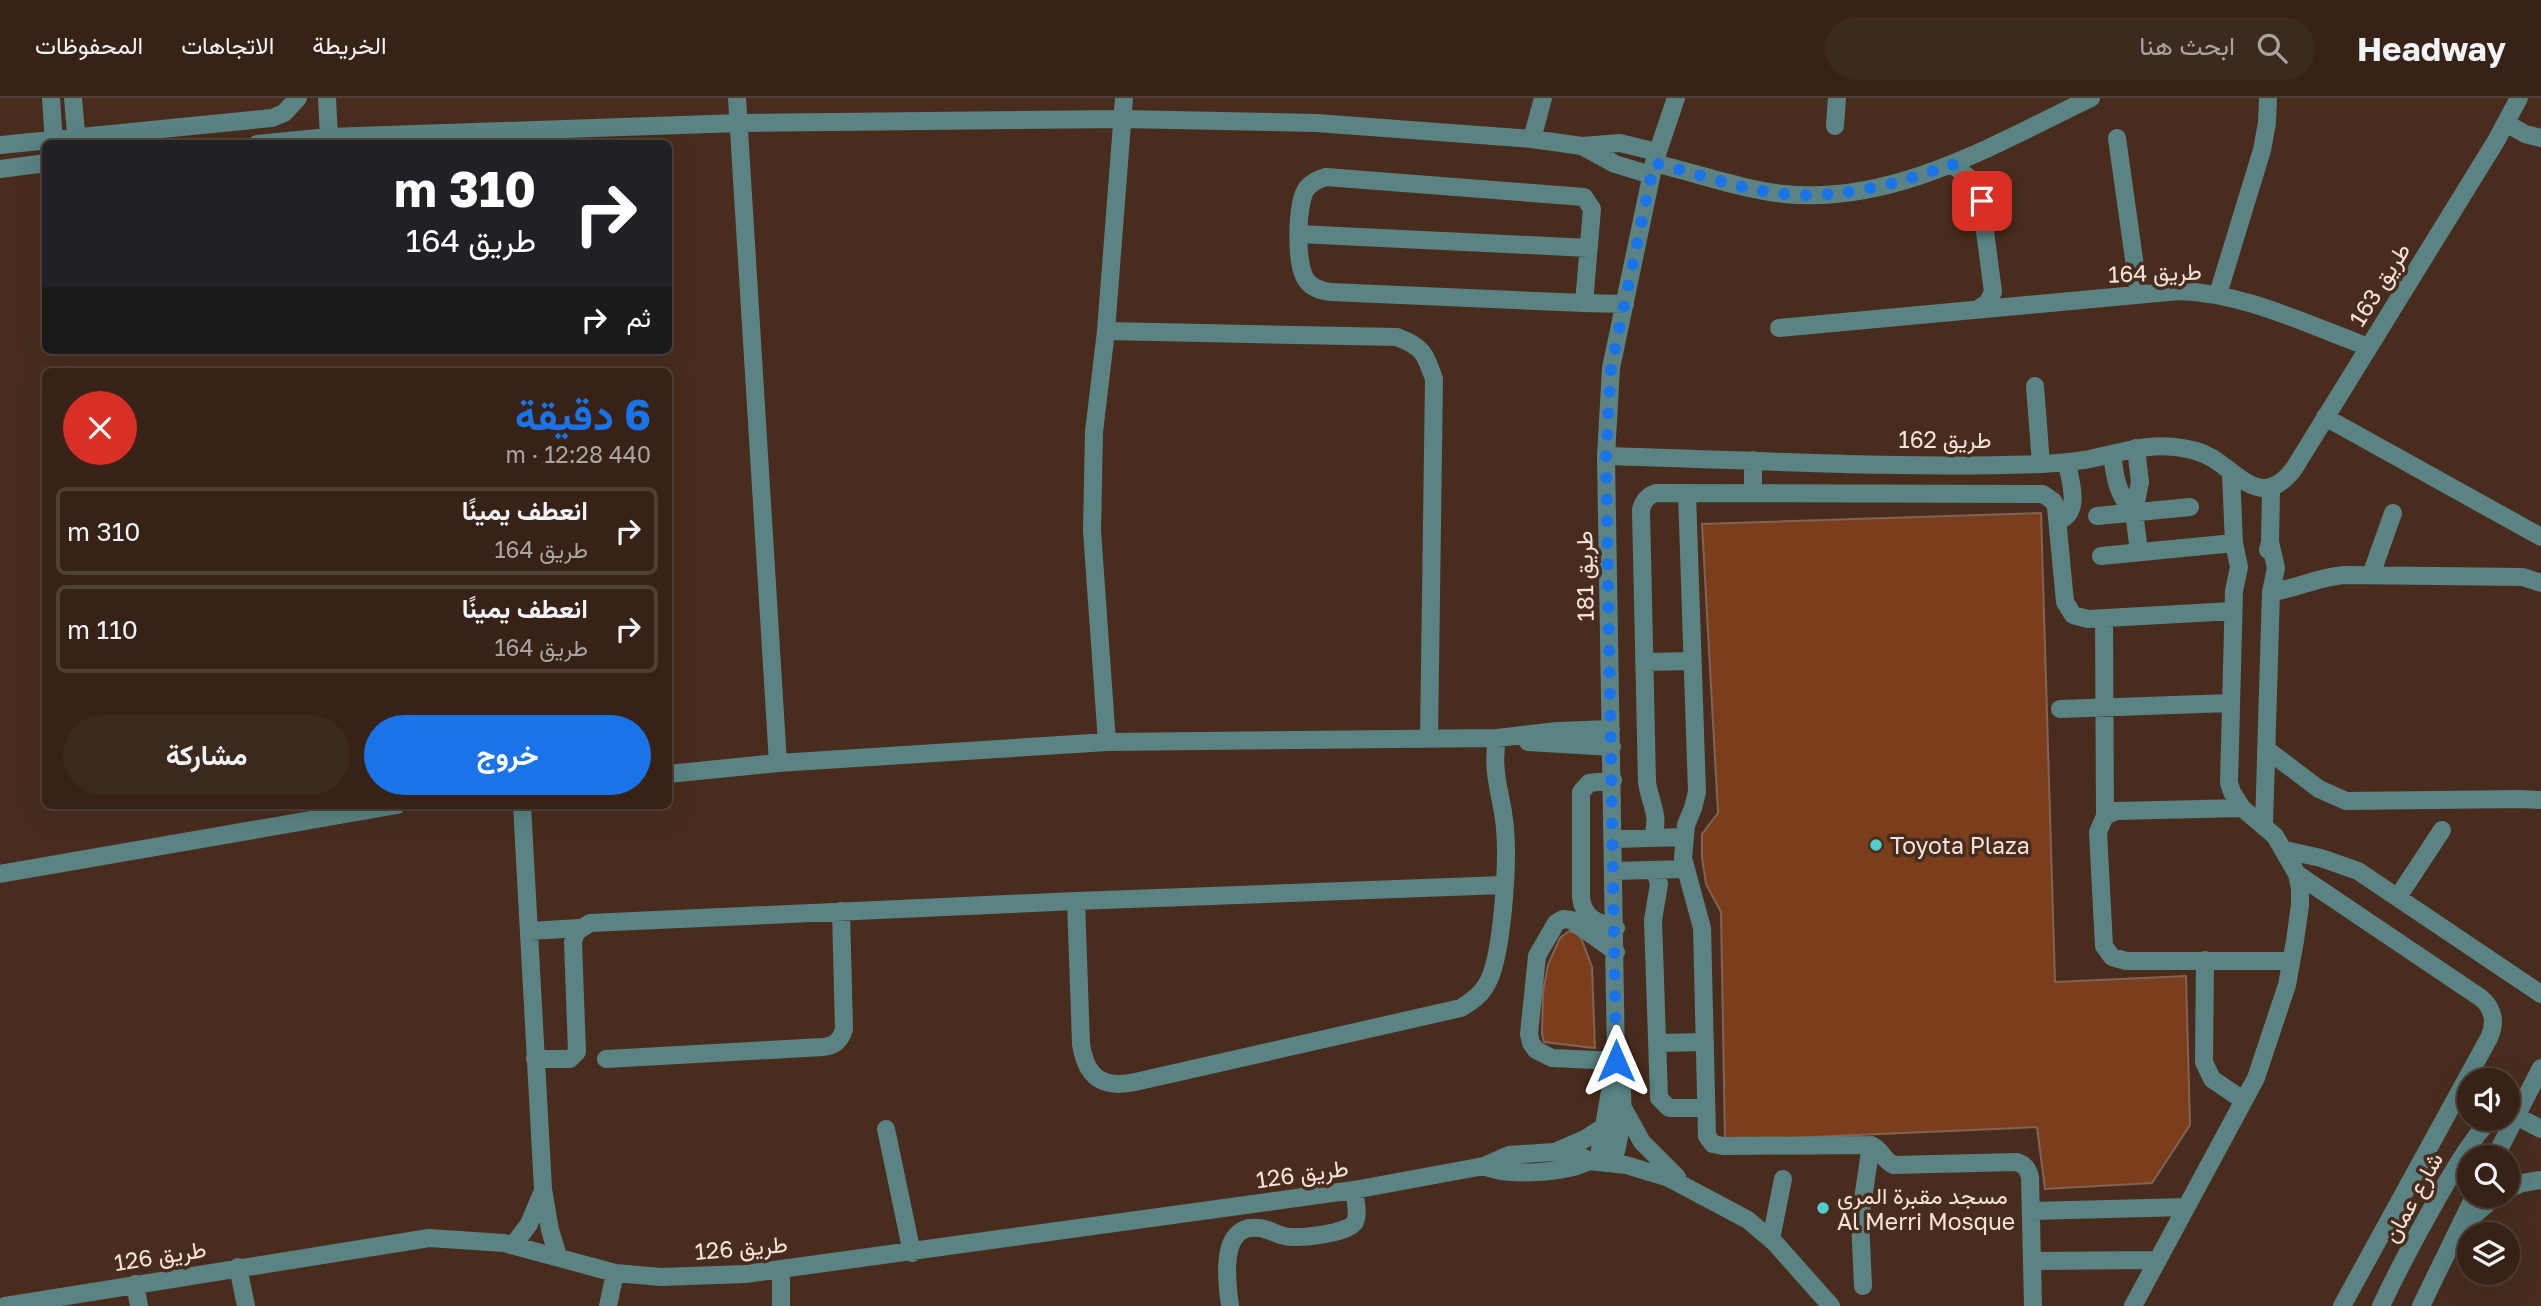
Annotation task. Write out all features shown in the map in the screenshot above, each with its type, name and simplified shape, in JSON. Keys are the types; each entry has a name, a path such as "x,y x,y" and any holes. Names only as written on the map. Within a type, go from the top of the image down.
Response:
{"street":[{"path":"51,98 54,140"},
{"path":"73,98 76,140 272,118 284,113 298,98"},
{"path":"327,98 329,137"},
{"path":"737,98 778,764"},
{"path":"1107,742 1092,531 1094,432 1106,331 1124,98"},
{"path":"1532,139 1543,98"},
{"name":"طريق 181","path":"1600,1162 1610,1084 1616,1061 1616,928 1606,456 1611,368 1654,163 1676,98"},
{"path":"1835,125 1837,98"},
{"path":"1582,146 1615,164 1654,163 1758,189 1799,195 1870,189 1907,180 1952,164 2091,98"},
{"path":"2218,294 2262,150 2268,98"},
{"name":"طريق 163","path":"2271,488 2281,484 2289,476 2519,98"},
{"path":"298,140 739,123 1123,118 1316,123 1532,139 1582,146 1620,143 1654,163"},
{"path":"2506,122 2525,134 2541,138"},
{"path":"2118,138 2138,295"},
{"path":"0,145 42,142"},
{"path":"0,169 42,164"},
{"path":"1952,164 1969,178 1982,201 1993,292 1988,302 1978,309"},
{"path":"1584,303 1592,209 1588,200 1579,195 1326,177 1312,183 1303,195 1299,262 1306,281 1322,291 1584,303 1625,304"},
{"path":"1299,234 1589,248"},
{"name":"طريق 164","path":"1779,328 2179,291 2218,294 2244,301 2369,347"},
{"path":"1106,331 1397,337 1418,345 1427,358 1434,379 1429,739"},
{"path":"2035,386 2041,464"},
{"path":"2325,417 2541,537"},
{"name":"طريق 162","path":"1606,456 1871,463 2041,464 2165,446 2194,450 2221,463 2231,474 2249,485 2260,489 2271,488"},
{"path":"2136,449 2140,482 2134,512 2139,552"},
{"path":"2112,454 2116,485 2126,504 2134,512"},
{"path":"1753,460 1753,493"},
{"path":"2058,521 2066,518 2073,507 2067,462"},
{"path":"2133,1306 2256,1078 2273,1030 2291,961 2300,905 2297,874 2285,850 2264,825 2242,808 2229,783 2233,611 2239,567 2234,543 2231,474"},
{"path":"2264,825 2271,592 2265,568 2270,542 2271,488"},
{"path":"1688,493 1697,792 1684,837 1684,869 1700,912 1702,928 1707,1136 1718,1146 1871,1145 1878,1149 1885,1160 1894,1165 2022,1164 2029,1172 2033,1306"},
{"path":"1652,838 1657,814 1647,782 1642,504 1650,495 2043,495 2053,501 2058,521 2065,602 2068,610 2080,619 2233,611"},
{"path":"2097,516 2190,507"},
{"path":"2371,575 2393,513"},
{"path":"2101,556 2234,543"},
{"path":"2271,592 2332,576 2523,577 2541,583"},
{"path":"2104,618 2105,816 2098,832 2102,939 2107,952 2126,961 2291,961"},
{"path":"1644,662 1692,661"},
{"path":"2060,709 2230,703"},
{"path":"672,774 1107,742 1497,738 1557,731 1611,729"},
{"path":"1497,738 1570,746 1612,747"},
{"path":"1076,901 1083,1059 1091,1073 1104,1083 1120,1085 1461,1008 1475,999 1486,986 1494,971 1498,951 1506,842 1495,776 1497,738"},
{"path":"2266,749 2319,789 2346,801 2541,800"},
{"path":"1613,780 1589,783 1581,792 1581,897 1586,915 1593,921 1616,928"},
{"path":"2105,816 2116,811 2242,808"},
{"path":"0,874 374,809"},
{"path":"522,809 543,1189 550,1230 558,1256"},
{"path":"2398,897 2442,830"},
{"path":"1614,839 1684,837"},
{"path":"2285,850 2340,864 2375,881 2541,994"},
{"path":"1615,871 1684,869"},
{"path":"1655,870 1659,884 1653,920 1659,1098 1674,1109 1706,1108"},
{"path":"2297,874 2481,998 2487,1003 2494,1024 2489,1038 2342,1306"},
{"path":"530,931 580,928 590,923 841,911 1503,885"},
{"path":"606,1059 823,1047 835,1044 844,1029 841,911"},
{"path":"1616,952 1571,920 1563,919 1556,923 1537,956 1528,1034 1536,1050 1552,1058 1616,1061"},
{"path":"535,1059 570,1059 577,1052 573,942 580,928"},
{"path":"2205,960 2204,1062 2212,1079 2244,1100"},
{"path":"1658,1043 1705,1042"},
{"name":"طريق 181","path":"1600,1162 1619,1135 1622,1105 1620,1073 1616,1061"},
{"path":"2520,1103 2541,1068"},
{"path":"1622,1105 1646,1148 1688,1186"},
{"path":"2520,1120 2541,1129"},
{"path":"1555,1152 1585,1139 1605,1126"},
{"path":"886,1129 912,1253"},
{"name":"شارع عمان","path":"2381,1306 2459,1161 2480,1131"},
{"path":"1863,1286 1860,1219 1871,1145"},
{"name":"طريق 126","path":"5,1306 429,1238 514,1244 615,1273 661,1278 745,1274 1354,1190 1484,1166 1509,1155 1555,1152 1577,1154 1600,1162 1646,1171 1688,1186 1748,1220 1770,1239 1831,1306"},
{"name":"طريق 126","path":"1484,1166 1503,1172 1567,1168 1600,1162"},
{"path":"1770,1239 1783,1179"},
{"path":"2520,1184 2541,1180"},
{"path":"514,1244 530,1224 543,1189"},
{"path":"1230,1306 1225,1268 1230,1247 1241,1232 1255,1227 1289,1237 1345,1231 1354,1224 1356,1218 1354,1190"},
{"path":"2031,1211 2186,1207"},
{"path":"2466,1222 2482,1208"},
{"path":"2421,1306 2457,1230"},
{"path":"2032,1262 2157,1260"},
{"path":"238,1267 246,1306"},
{"path":"781,1269 781,1306"},
{"path":"608,1306 615,1273"},
{"path":"135,1284 139,1306"}],"building":[{"name":"Toyota Plaza","path":"2041,513 2055,982 2186,976 2190,1125 2152,1183 2045,1189 2037,1127 1725,1141 1721,912 1706,884 1702,857 1702,834 1718,813 1702,524"},
{"path":"1569,931 1581,938 1592,967 1595,1048 1544,1042 1542,1034 1543,992 1548,965 1560,938"}],"place":[{"name":"Toyota Plaza","path":"1876,845"},
{"name":"مسجد مقبرة المري Al Merri Mosque","path":"1823,1208"}],"route":[{"path":"1616,1061 1606,456 1611,368 1654,163 1758,189 1799,195 1870,189 1898,183 1952,164 1974,184 1982,201"}]}
